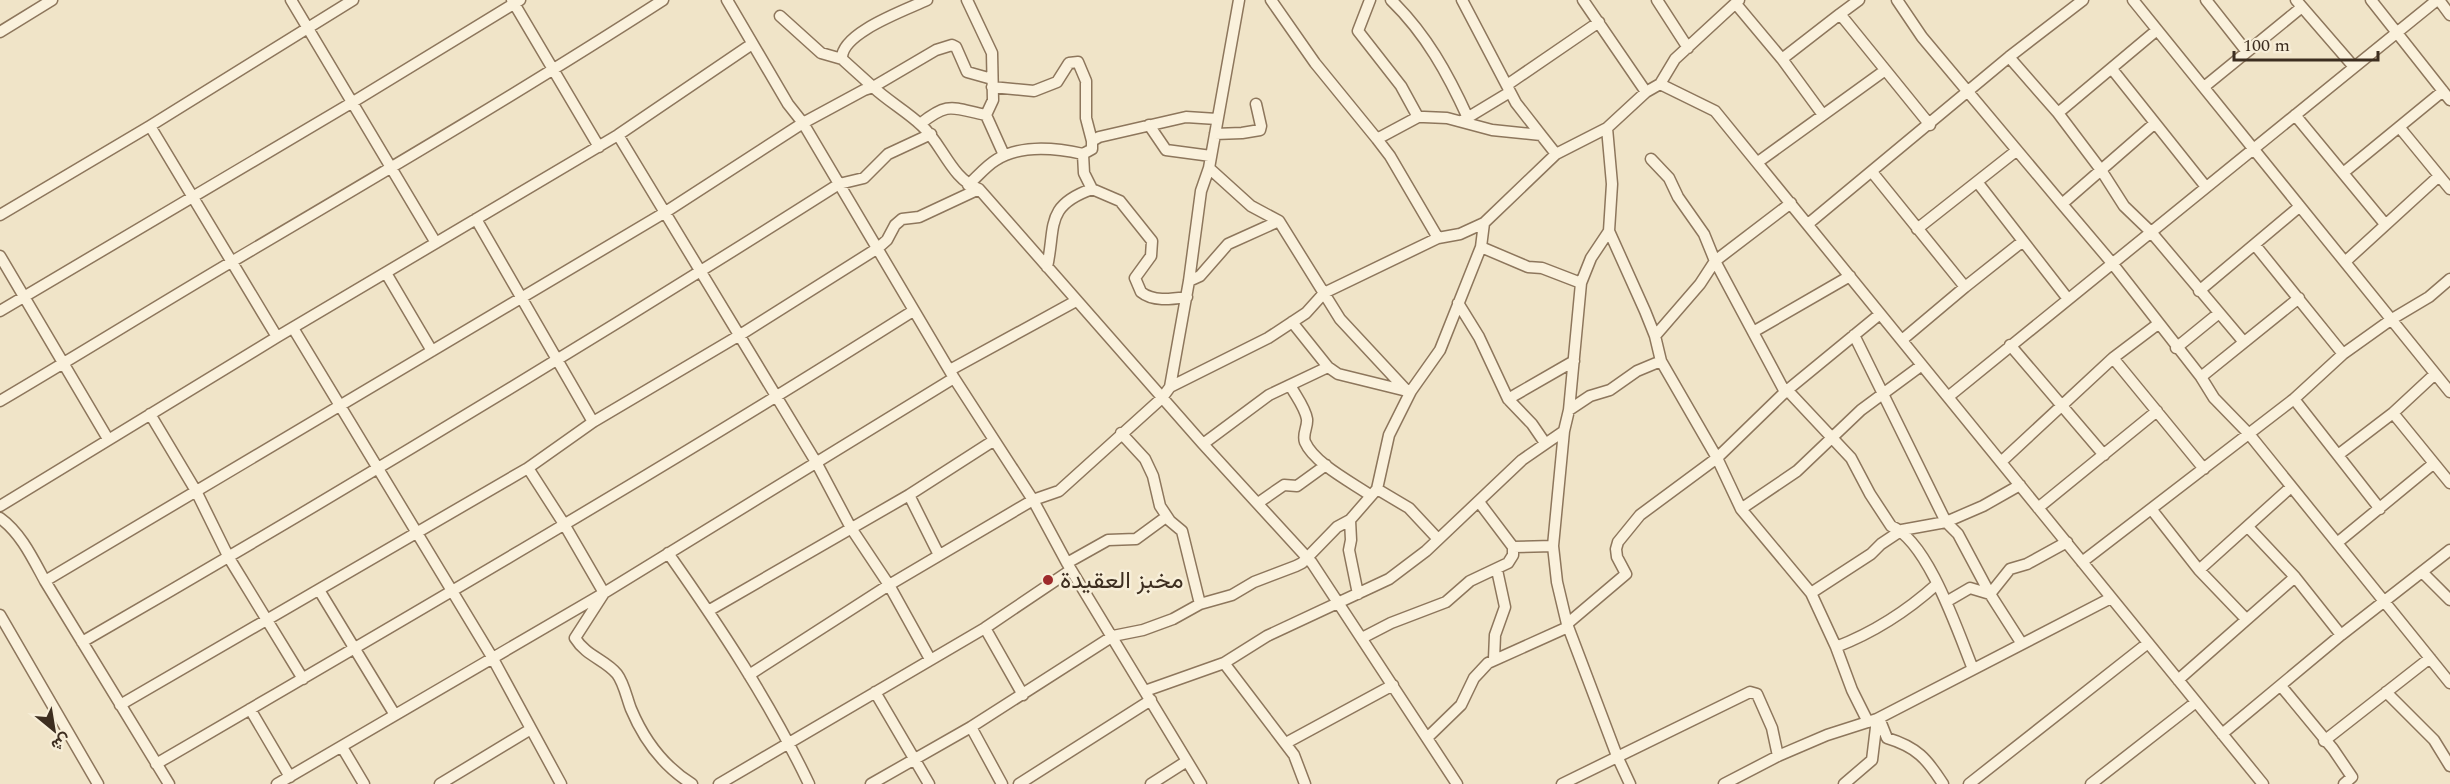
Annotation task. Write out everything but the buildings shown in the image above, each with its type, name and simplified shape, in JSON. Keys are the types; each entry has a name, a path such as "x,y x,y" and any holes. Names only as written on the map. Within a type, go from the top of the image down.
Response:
{"street":[{"path":"0,32 52,0"},
{"path":"291,0 436,243"},
{"path":"0,215 150,126 353,0"},
{"path":"0,401 393,168 554,70 663,0"},
{"path":"727,0 788,104 803,123 878,248 913,311 993,441 1033,500 1069,566 1201,784"},
{"path":"842,59 841,52 845,45 868,27 927,0"},
{"path":"968,0 992,53 993,100 986,115 1004,155"},
{"path":"749,675 939,555 1033,500 1063,488 1162,398 1170,387 1187,297 1202,192 1209,168 1239,0"},
{"path":"1271,0 1315,63 1390,156 1438,238"},
{"path":"1370,0 1358,31 1401,86 1418,117"},
{"path":"1391,0 1411,20 1436,54 1464,120"},
{"path":"1461,0 1509,88 1556,154"},
{"path":"1583,0 1646,92"},
{"path":"1657,0 1688,48"},
{"path":"1782,59 1859,0"},
{"path":"1897,0 1922,37 2112,263 2176,348 2201,377 2214,398 2249,435 2450,683"},
{"path":"1808,224 1930,125 2009,57 2083,0"},
{"path":"2133,0 2450,392"},
{"path":"2206,0 2247,52"},
{"path":"2343,173 2400,128 2446,96 2371,0"},
{"path":"1948,397 2438,0 2450,15"},
{"path":"0,311 353,102 515,1 600,147"},
{"path":"1170,387 1268,338 1306,313 1324,293 1438,238 1460,234 1485,223 1556,154 1607,128 1646,92 1660,84 1675,59 1737,2 1823,116"},
{"path":"2204,87 2247,52 2299,4 2354,67"},
{"path":"1840,14 1930,125"},
{"path":"780,16 821,53 842,59 931,134 947,160 1047,267 1306,557 1339,603 1457,784"},
{"path":"1464,120 1599,22"},
{"path":"2058,113 2157,30"},
{"path":"0,506 277,337 600,147 752,44"},
{"path":"45,581 664,213 803,123 873,87 936,50 952,45 956,47 967,72 992,83 1034,91 1057,82 1069,63 1078,62 1086,81 1086,118 1092,148 1083,154 1043,148 1004,155 994,161 974,187 919,217 902,219 895,225 887,240 878,248 740,335 593,422 528,468 120,705"},
{"path":"2009,57 2058,113 2101,170 2124,206 2151,232 2243,341"},
{"path":"2112,69 2206,188"},
{"path":"1758,162 1884,71"},
{"path":"1660,84 1715,111 2261,784"},
{"path":"1215,134 1260,130 1256,104"},
{"path":"920,124 937,110 946,107 986,115"},
{"path":"2295,115 2385,224"},
{"path":"1092,141 1099,137 1186,117 1217,119"},
{"path":"1377,139 1418,117 1464,120 1492,130 1541,135"},
{"path":"2062,204 2155,123"},
{"path":"1149,125 1166,150 1211,156"},
{"path":"150,126 277,337"},
{"path":"1607,128 1612,184 1609,231 1655,336 1661,361 1717,458 1741,509 1811,593 1836,647 1852,690 1887,738 1902,742 1927,759 1943,784"},
{"path":"2400,128 2450,189"},
{"path":"82,642 229,558 701,271 839,184 864,178 888,154 931,134"},
{"path":"618,135 816,462 851,528 889,585 930,659"},
{"path":"1917,229 2016,151"},
{"path":"1083,154 1084,173 1092,189 1120,201 1152,241 1151,256 1135,278 1141,292 1153,298 1187,297"},
{"path":"1651,159 1669,178 1673,189 1704,234 1715,261 1785,392 1790,393 1851,458 1870,494 1891,526 1902,530 1922,556 1946,602 1973,669"},
{"path":"1209,168 1251,206 1279,221 1340,319 1409,391"},
{"path":"1872,172 1965,286"},
{"path":"2346,261 2439,176"},
{"path":"1978,183 2068,299"},
{"path":"1047,267 1053,242 1051,234 1053,222 1067,200 1092,189"},
{"path":"1655,336 1700,285 1715,261 1791,203"},
{"path":"2199,291 2300,207"},
{"path":"476,219 593,422"},
{"path":"1189,281 1200,276 1228,244 1279,221"},
{"path":"871,784 971,727 1113,636 1143,630 1173,619 1200,604 1232,595 1254,582 1296,566 1337,527 1350,520 1374,492 1389,435 1409,391 1440,350 1481,247 1485,223"},
{"path":"1609,231 1591,258 1581,283 1569,410 1563,431 1553,546 1557,582 1568,626 1617,756 1630,784"},
{"path":"1902,340 1965,286 2023,241"},
{"path":"2255,245 2343,354"},
{"path":"1481,247 1528,267 1542,268 1581,283"},
{"path":"0,256 108,439"},
{"path":"386,273 432,351"},
{"path":"1753,332 1850,276"},
{"path":"2082,562 2249,435 2294,399 2343,354 2392,319 2429,297 2450,279"},
{"path":"2201,377 2299,298"},
{"path":"277,784 604,593 816,462 952,374 1076,301"},
{"path":"1458,303 1479,337 1508,399 1532,424 1545,443"},
{"path":"156,764 776,398 913,311"},
{"path":"2176,348 2219,313"},
{"path":"1427,738 1449,718 1467,695 1479,672 1494,659 1568,626 1626,574 1617,557 1616,549 1618,542 1640,515 1717,458 1785,392 1881,314"},
{"path":"1292,322 1328,367 1338,374 1409,391"},
{"path":"2001,462 2113,358 2158,324"},
{"path":"293,328 492,657 561,784"},
{"path":"1854,335 1946,522 1958,534 1990,594 2022,644"},
{"path":"2010,345 2104,455"},
{"path":"2113,358 2204,469"},
{"path":"1508,399 1574,361"},
{"path":"1569,410 1590,396 1610,390 1637,371 1661,361"},
{"path":"1741,509 1797,471 1861,410 1922,365"},
{"path":"1203,444 1269,395 1328,367"},
{"path":"2338,455 2393,413 2435,374"},
{"path":"1290,386 1306,415 1304,439 1315,455 1326,465 1408,508 1437,538"},
{"path":"2294,399 2380,509"},
{"path":"2038,508 2157,411"},
{"path":"2393,413 2450,483"},
{"path":"150,414 195,491 229,558 303,679"},
{"path":"1019,784 1148,696 1224,663 1267,636 1389,579 1426,551 1437,538 1479,502 1522,460 1563,431"},
{"path":"1121,433 1145,459 1166,517 1182,531 1200,604"},
{"path":"708,611 909,495 993,441"},
{"path":"2337,543 2433,464"},
{"path":"1258,503 1280,487 1298,486 1326,465"},
{"path":"528,468 604,593"},
{"path":"1811,593 1871,554 1902,530 1946,522 1983,506 2020,485"},
{"path":"2199,570 2291,487"},
{"path":"909,495 939,555"},
{"path":"1362,638 1391,623 1438,607 1470,581 1497,570 1511,560 1513,547 1479,502"},
{"path":"2152,510 2199,570 2246,619"},
{"path":"719,784 985,628 1069,566 1110,540 1136,539 1166,517"},
{"path":"0,518 19,538 169,784"},
{"path":"1350,520 1349,550 1358,594"},
{"path":"2248,527 2295,577 2341,635"},
{"path":"1990,594 2010,569 2027,564 2067,543"},
{"path":"1513,547 1553,546"},
{"path":"2222,734 2341,635 2450,550"},
{"path":"668,553 749,675 789,743 809,784"},
{"path":"1494,659 1495,635 1505,607 1497,570"},
{"path":"2423,573 2450,600"},
{"path":"2178,680 2295,577"},
{"path":"1836,647 1883,627 1916,604 1937,584"},
{"path":"1946,602 1970,588 1990,594"},
{"path":"319,590 396,715"},
{"path":"604,593 575,638 581,648 617,674 637,724 651,748 682,778 692,784"},
{"path":"1724,784 1778,756 1827,735 1875,720 2111,598"},
{"path":"0,615 98,784"},
{"path":"985,628 1023,695"},
{"path":"1969,784 2148,643"},
{"path":"2324,741 2430,658"},
{"path":"1224,663 1286,743 1294,755 1305,784"},
{"path":"1286,743 1393,685"},
{"path":"2281,686 2324,741 2333,749 2352,777 2344,784"},
{"path":"875,692 930,784"},
{"path":"1562,784 1750,692 1757,694 1768,717 1778,756"},
{"path":"2386,692 2434,740 2450,766"},
{"path":"2091,784 2196,702"},
{"path":"250,709 290,777"},
{"path":"1844,784 1872,760 1875,720"},
{"path":"971,727 1002,784"},
{"path":"440,784 531,729"},
{"path":"342,747 364,784"},
{"path":"1151,784 1187,761"}],"place":[{"name":"مخبز العقيدة","path":"1048,580"}]}
